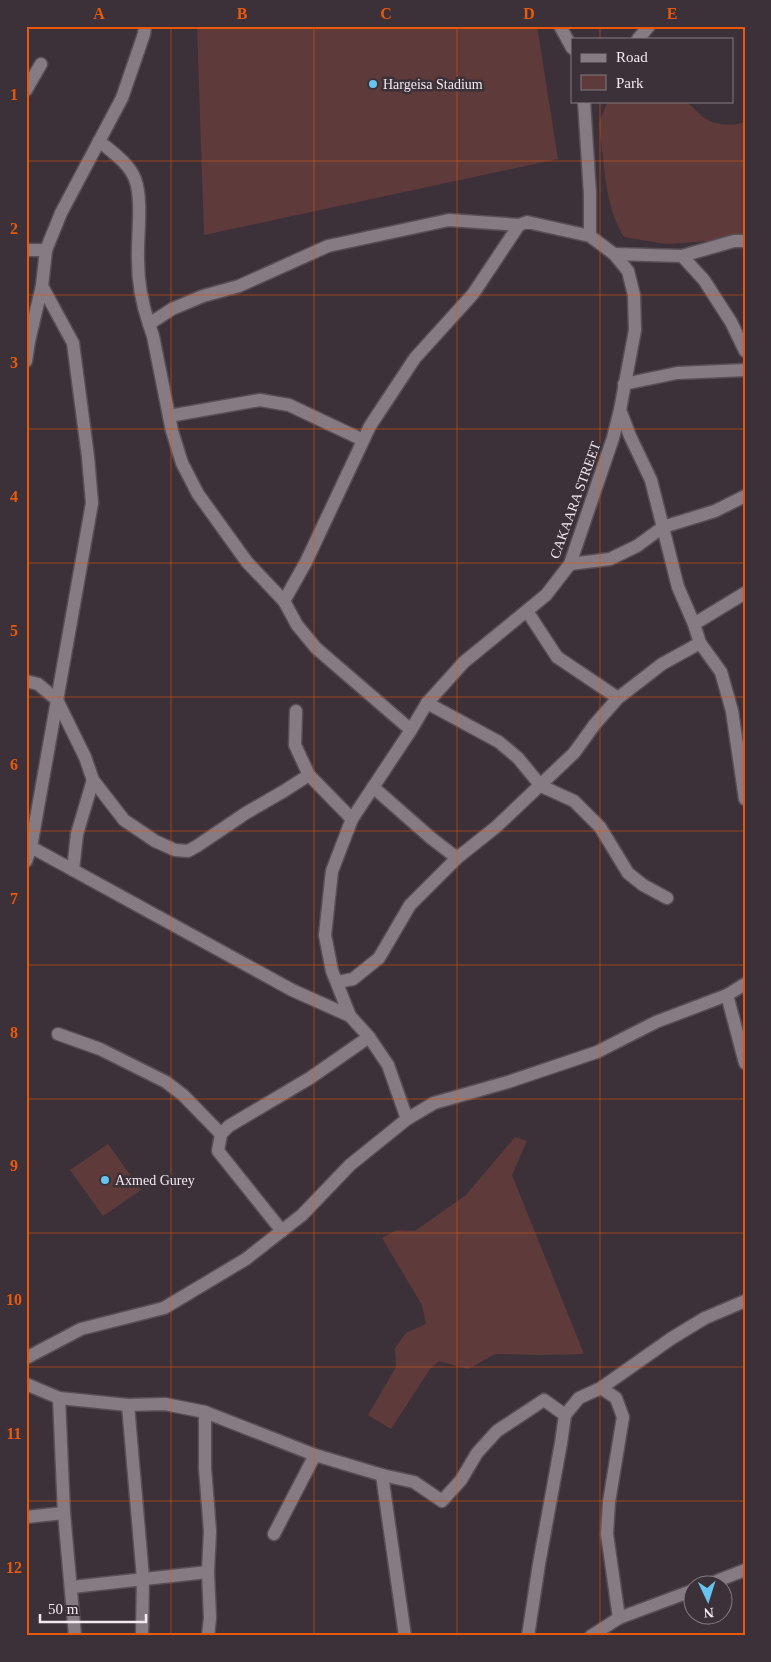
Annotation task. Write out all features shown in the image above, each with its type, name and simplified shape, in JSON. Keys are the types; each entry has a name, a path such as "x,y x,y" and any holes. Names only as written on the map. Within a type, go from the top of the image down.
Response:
{"street":[{"path":"26,361 42,286 46,250 61,213 122,98 145,26"},
{"path":"560,26 571,46"},
{"path":"639,38 649,26"},
{"path":"26,90 41,64"},
{"path":"149,324 172,309 203,296 239,286 328,246 449,220 519,225 527,222 590,236 590,194 584,102"},
{"path":"99,140 126,164 135,180 139,204 138,261 143,308 153,336 169,416 182,464 198,494 247,562 284,601 297,625 316,648 411,730"},
{"path":"284,601 306,562 370,426 415,358 473,294 519,225"},
{"name":"CAKAARA STREET","path":"350,1016 332,971 325,935 332,871 352,819 411,730 426,703 464,662 546,595 570,564 614,438 636,330 634,294 628,271 614,254 590,236"},
{"path":"614,254 682,256 734,241 745,241"},
{"path":"26,250 46,250"},
{"path":"682,256 704,280 731,322 745,351"},
{"path":"26,861 31,847 92,503 73,344 42,286"},
{"path":"624,384 677,373 745,370"},
{"path":"169,416 260,400 289,405 363,440"},
{"path":"620,410 651,480 678,587 700,643 721,672 732,711 745,799"},
{"path":"570,564 610,559 637,546 664,527 715,511 745,496"},
{"path":"694,624 745,593"},
{"path":"526,611 557,657 618,698"},
{"path":"338,982 353,979 379,958 410,905 457,858 496,827 541,786 574,753 595,724 618,698 662,664 700,643"},
{"path":"26,681 38,684 57,700 85,758 93,780 124,820 155,841 175,850 188,851 308,775"},
{"path":"426,703 499,742 518,758 541,786 574,801 600,827 628,873 643,885 668,898"},
{"path":"296,711 295,745 308,775 352,819"},
{"path":"73,870 77,834 93,780"},
{"path":"374,787 431,838 457,858"},
{"path":"31,847 292,990 350,1016 369,1037 388,1065 407,1119"},
{"path":"26,1358 81,1329 164,1308 246,1259 302,1215 350,1165 407,1119 434,1103 508,1082 597,1052 656,1022 727,995 745,984"},
{"path":"727,995 745,1063"},
{"path":"58,1034 100,1049 166,1082 183,1095 221,1134"},
{"path":"282,1231 218,1151 221,1134 230,1126 310,1078 369,1037"},
{"path":"528,1636 540,1555 562,1443 565,1415 580,1398 601,1388 629,1367 705,1318 745,1301"},
{"path":"26,1384 59,1398 128,1405 165,1404 205,1412 315,1455 382,1476 414,1482 442,1501 461,1480 477,1453 496,1431 544,1400 565,1415"},
{"path":"601,1388 616,1398 623,1417 609,1502 607,1534 619,1618"},
{"path":"59,1398 64,1513 75,1636"},
{"path":"128,1405 143,1578 142,1636"},
{"path":"205,1412 205,1468 210,1531 208,1572 210,1618 208,1636"},
{"path":"274,1534 315,1455"},
{"path":"382,1476 405,1636"},
{"path":"26,1517 64,1513"},
{"path":"72,1587 208,1572"},
{"path":"591,1636 619,1618 684,1594"}],"green space":[{"name":"Hargeisa Stadium","path":"197,26 537,26 558,159 204,235"},
{"path":"686,102 703,117 714,123 731,125 745,121 745,235 710,241 666,244 624,237 609,200 605,173 599,123 607,103"},
{"path":"515,1137 527,1141 512,1175 584,1354 495,1354 468,1369 439,1361 430,1369 391,1429 368,1415 396,1367 395,1348 406,1333 426,1324 422,1305 382,1238 396,1230 415,1231 466,1195"},
{"name":"Axmed Gurey","path":"108,1144 141,1190 103,1216 70,1170"}],"place":[{"name":"Hargeisa Stadium","path":"373,84"},
{"name":"Axmed Gurey","path":"105,1180"}]}
